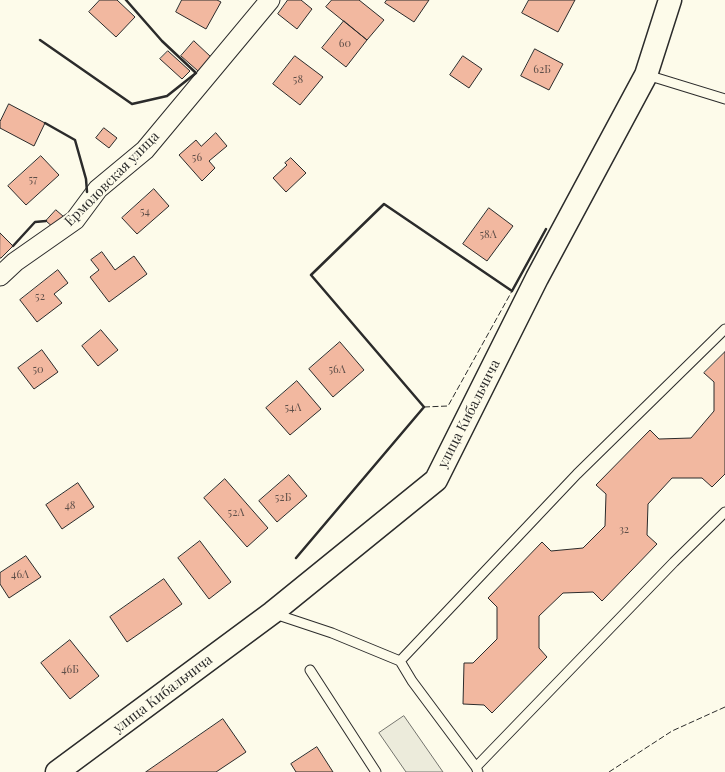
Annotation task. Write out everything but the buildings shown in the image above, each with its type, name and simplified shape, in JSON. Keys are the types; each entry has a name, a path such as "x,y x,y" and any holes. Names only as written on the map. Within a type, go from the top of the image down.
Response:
{"street":[{"name":"Ермоловская улица","path":"0,276 15,262 75,220 98,189 145,150 270,0"},
{"name":"улица Кибальчича","path":"57,772 272,613 436,480 537,278 646,75 670,0"}],"lane":[{"path":"646,75 725,99"},
{"path":"400,661 577,474 725,329"},
{"path":"272,613 332,633 400,661 412,681 477,769 674,562 725,512"},
{"path":"310,670 376,772"}],"shaded area":[{"path":"404,716 443,772 406,772 379,733"}],"fence":[{"path":"424,407 448,406 512,291"},
{"path":"609,772 672,731 725,707"}],"wall":[{"path":"40,40 132,104 167,96 196,73 162,41 126,0"},
{"path":"45,123 75,140 86,179 87,192"},
{"path":"296,558 424,407 311,275 384,204 512,291 546,229"},
{"path":"13,246 35,222 46,221"}]}
